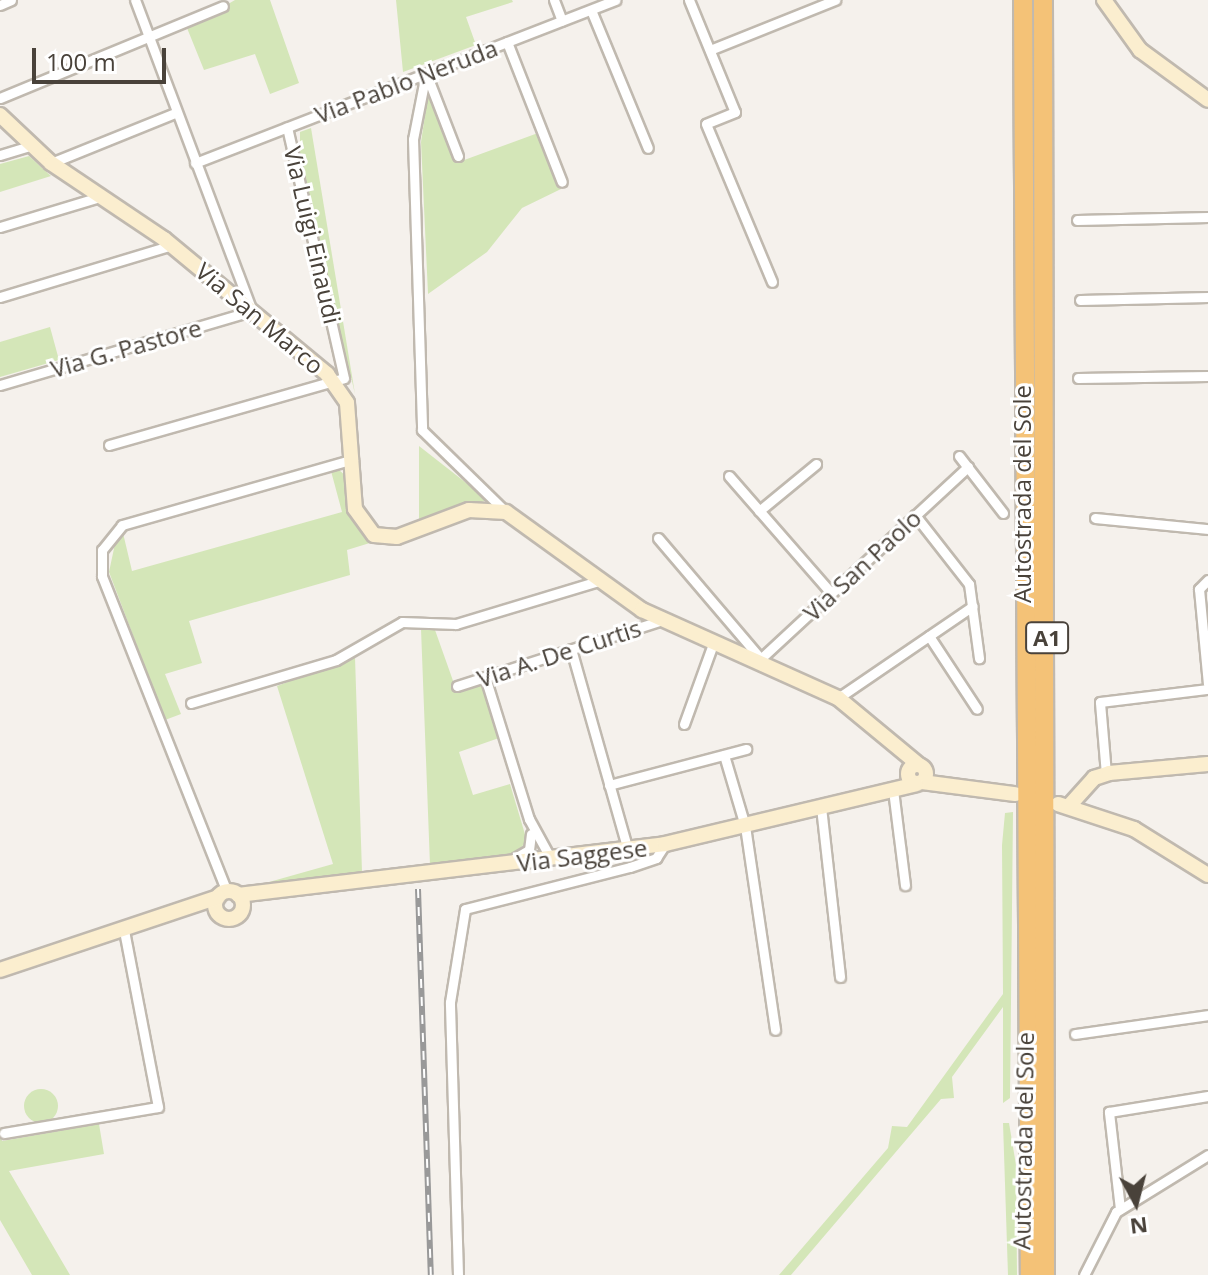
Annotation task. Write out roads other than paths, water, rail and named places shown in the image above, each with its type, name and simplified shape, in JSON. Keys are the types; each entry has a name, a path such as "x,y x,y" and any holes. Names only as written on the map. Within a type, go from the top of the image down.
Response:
{"highway":[{"name":"Autostrada del Sole","path":"1044,0 1045,1275"},
{"name":"Autostrada del Sole","path":"1023,4 1030,1275"}],"main road":[{"path":"1104,0 1140,50 1208,100"},
{"name":"Via San Marco","path":"0,115 30,146 96,198 172,245 335,383 347,403 355,509 374,535 397,537 469,510 506,512"},
{"path":"506,512 598,581 662,620 838,698 898,744 916,774 1015,794"},
{"path":"1208,764 1106,774 1063,805 1134,829 1208,875"},
{"name":"Via Saggese","path":"225,899 665,844 894,789 916,774"},
{"path":"225,899 228,919 240,914 263,894"},
{"path":"0,970 225,899"},
{"path":"225,899 240,914"}],"street":[{"path":"0,5 11,0"},
{"path":"135,0 252,311"},
{"path":"554,0 562,21"},
{"name":"Via Pablo Neruda","path":"195,163 616,0"},
{"path":"689,0 735,112 706,124 772,282"},
{"path":"710,50 835,0"},
{"path":"0,98 223,6"},
{"path":"591,10 648,148"},
{"path":"507,42 562,182"},
{"path":"426,73 458,156"},
{"path":"426,73 413,139 422,430 506,512"},
{"path":"51,163 175,113"},
{"name":"Via Luigi Einaudi","path":"287,127 344,371 335,383"},
{"path":"0,155 30,146"},
{"path":"0,227 96,198"},
{"path":"1077,220 1208,217"},
{"path":"0,297 172,245"},
{"path":"1080,300 1208,297"},
{"name":"Via G. Pastore","path":"0,385 252,311"},
{"path":"1078,378 1208,376"},
{"path":"109,445 335,383"},
{"path":"959,456 1003,513"},
{"path":"225,899 102,576 102,550 122,525 353,459"},
{"path":"759,511 816,464"},
{"name":"Via San Paolo","path":"758,660 968,467"},
{"path":"729,476 831,593"},
{"path":"915,515 969,584 979,658"},
{"path":"1095,518 1208,529"},
{"path":"658,538 758,660"},
{"path":"1106,774 1100,702 1208,687 1199,589 1208,580"},
{"path":"191,703 336,660 402,622 456,624 598,581"},
{"path":"838,698 973,606"},
{"name":"Via A. De Curtis","path":"457,686 662,620"},
{"path":"929,636 977,709"},
{"path":"684,724 713,644"},
{"path":"571,649 628,850"},
{"path":"485,677 529,819 543,854 553,860"},
{"path":"609,785 746,749"},
{"path":"724,755 745,826 775,1030"},
{"path":"894,789 905,885"},
{"path":"821,807 840,977"},
{"path":"437,872 524,856 531,845 529,819"},
{"path":"458,1275 450,1002 465,909 630,867 660,856 665,844"},
{"path":"4,1133 158,1107 124,931"},
{"path":"1075,1034 1208,1015"},
{"path":"1120,1209 1109,1112 1208,1096"},
{"path":"1084,1275 1102,1229 1120,1209 1208,1155"},
{"path":"1208,1155 1208,1167"}],"railway":[{"path":"418,889 431,1275"}]}
